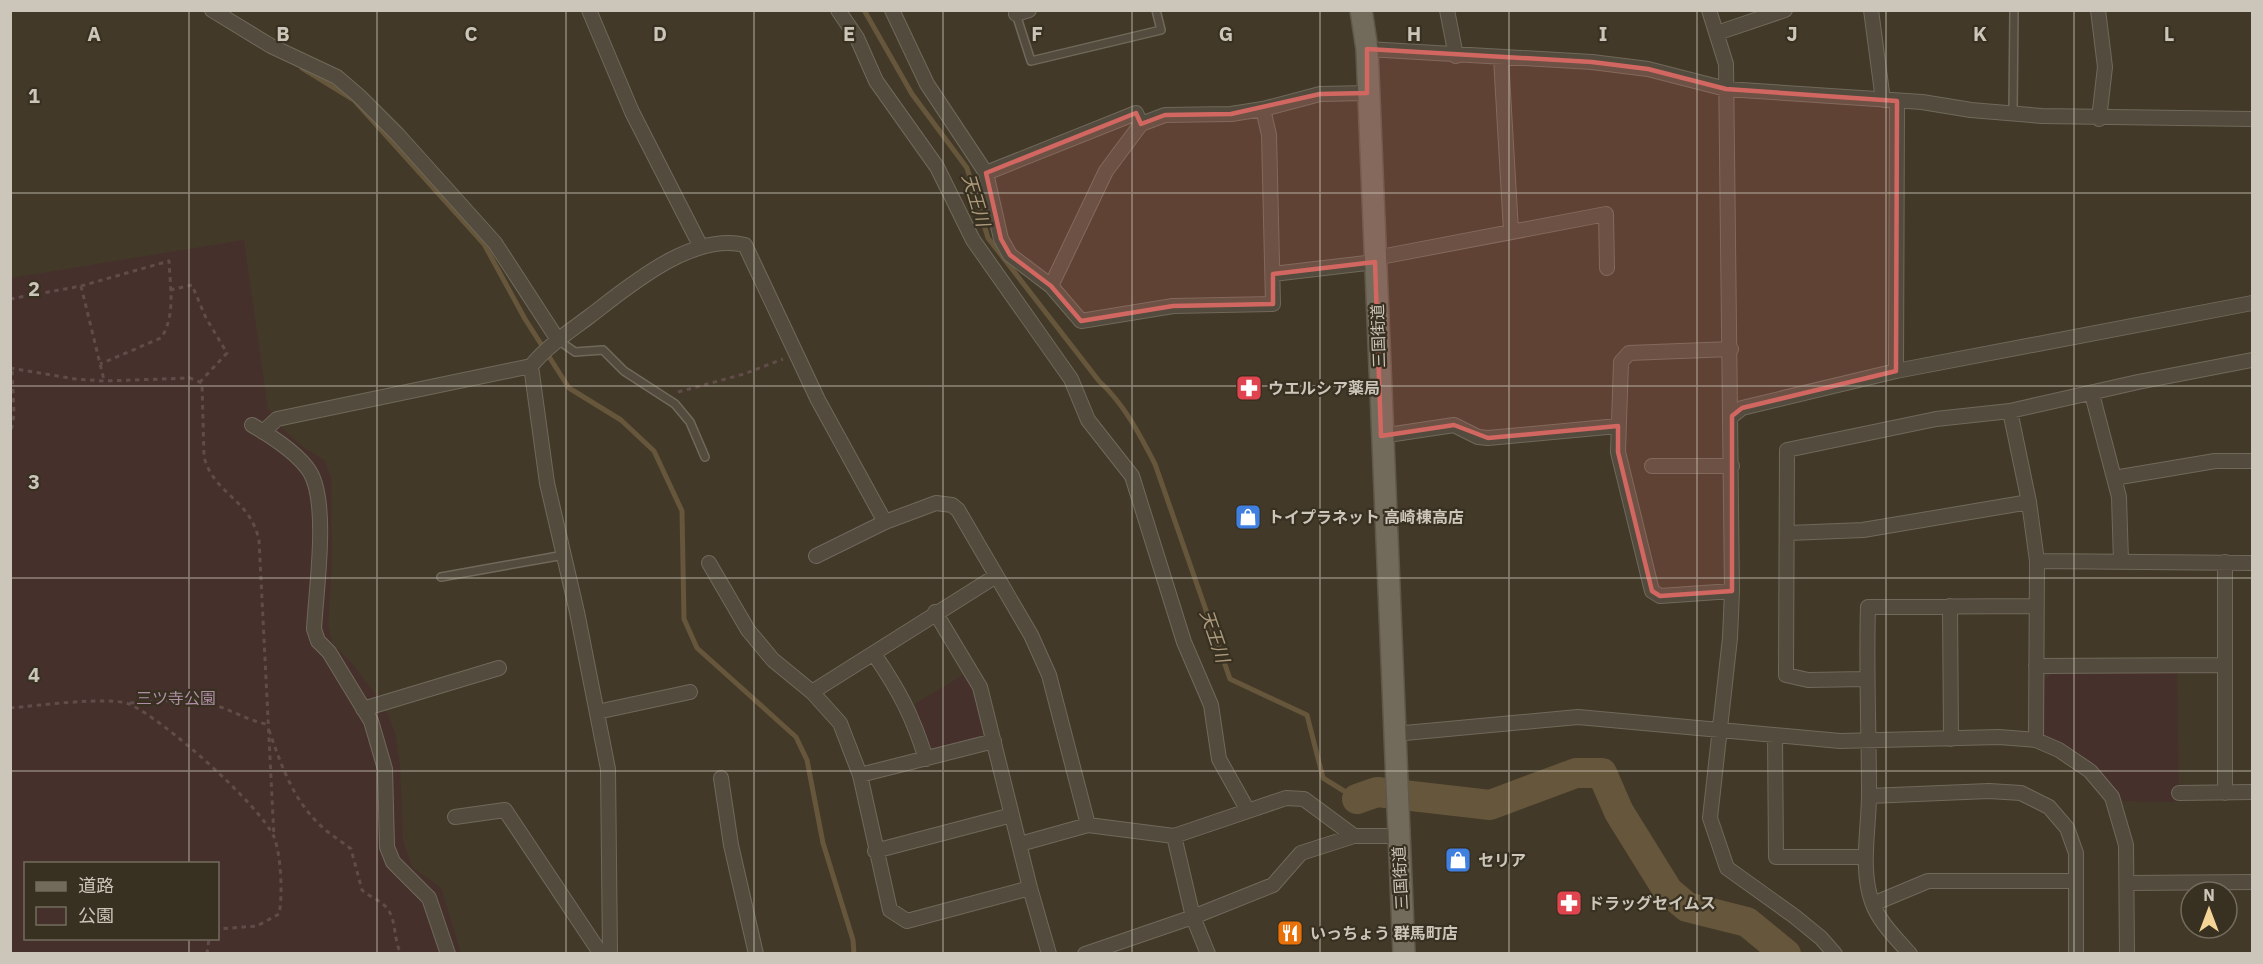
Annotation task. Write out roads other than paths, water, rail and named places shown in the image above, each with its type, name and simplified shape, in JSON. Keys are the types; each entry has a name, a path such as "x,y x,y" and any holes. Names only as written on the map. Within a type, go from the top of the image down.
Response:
{"main road":[{"name":"三国街道","path":"1360,10 1367,49 1404,954"}],"street":[{"path":"212,10 271,46 337,77 359,96 398,135 495,243 558,340"},
{"path":"589,10 632,112 701,247"},
{"path":"838,10 857,38 876,81 937,167 973,240 1071,379 1088,420 1132,476 1184,642 1211,705 1219,759 1247,809"},
{"path":"892,10 927,84 986,173 1000,239 1010,255 1051,286 1081,321 1173,306 1273,303 1269,135 1263,109"},
{"path":"1447,10 1456,56"},
{"path":"1709,10 1726,64 1732,416 1730,638 1710,818 1727,868 1794,916 1821,938 1835,954"},
{"path":"1717,33 1785,10"},
{"path":"1871,10 1890,100 1896,371"},
{"path":"2098,10 2105,67 2098,119"},
{"path":"1367,49 1456,56 1592,62 1648,69 1726,88 1890,100 2042,116 2098,119 2253,119"},
{"path":"1501,58 1511,231"},
{"path":"1051,286 1106,171 1141,124 1165,115 1231,114 1263,109 1320,94 1367,93"},
{"path":"986,173 1136,113 1141,124"},
{"path":"1273,274 1375,260 1511,231 1606,214 1606,268"},
{"path":"448,954 429,898 393,862 387,848 385,769 371,722 329,652 318,641 314,629 320,520 319,501 312,474 305,465 258,428 277,419 531,366 558,340 642,276 701,247 735,242 745,245 818,400 885,522"},
{"path":"1732,416 1742,408 1896,371 2253,303"},
{"path":"1731,349 1629,353 1621,362 1618,452 1652,591 1660,596 1732,591"},
{"path":"1865,679 1808,680 1786,675 1789,533 1787,450 1936,419 2010,411 2138,382 2253,360"},
{"path":"531,366 547,483 608,769 610,954"},
{"path":"2092,394 2119,497 2121,562"},
{"path":"2010,411 2029,502 2037,561 2036,740"},
{"path":"1382,436 1454,426 1478,437 1488,438 1618,426"},
{"path":"2114,478 2215,461 2253,461"},
{"path":"1652,466 1732,466"},
{"path":"1789,533 1863,530 2029,502"},
{"path":"816,556 885,522 936,503 952,505 963,517 1031,635 1049,675 1088,825"},
{"path":"2037,561 2253,562"},
{"path":"2225,562 2225,793"},
{"path":"709,563 748,630 773,660 812,692 840,723 860,775 890,910 906,921 1030,888"},
{"path":"812,692 874,654 935,612 996,576"},
{"path":"1950,606 1951,739"},
{"path":"1910,954 1885,925 1873,904 1868,887 1866,856 1869,796 1865,679 1868,607 2036,606"},
{"path":"935,612 975,676 1049,954"},
{"path":"874,654 908,705 926,759"},
{"path":"2036,666 2224,665"},
{"path":"363,709 499,668"},
{"path":"597,712 690,692"},
{"path":"1394,734 1578,717 1868,742 1999,737 2036,740 2059,750 2090,771 2112,797 2126,845 2127,954"},
{"path":"1775,735 1776,856 1866,856"},
{"path":"860,775 994,741"},
{"path":"721,777 731,845 756,954"},
{"path":"1869,796 1989,791 2021,793 2049,807 2067,828 2076,853 2074,881 2076,954"},
{"path":"2179,793 2253,792"},
{"path":"1020,844 1088,825 1174,836 1247,809 1286,798 1304,799 1354,836"},
{"path":"454,817 505,810 601,954"},
{"path":"875,850 1012,815"},
{"path":"1174,836 1193,917 1208,954"},
{"path":"1085,954 1193,917 1273,885 1301,853 1354,836 1398,836"},
{"path":"1873,904 1928,881 2074,881"},
{"path":"2128,883 2253,882"}],"lane":[{"path":"1023,12 1031,61 1161,30 1156,10"},
{"path":"2013,112 2014,10"},
{"path":"558,340 575,352 603,350 624,371 664,396 690,422 705,457"},
{"path":"441,577 564,555"}],"waterway":[{"name":"天王川","path":"864,10 912,94 967,168 988,238 1099,381 1116,399 1143,441 1155,464 1230,679 1307,715 1323,778 1357,799"},
{"path":"302,68 354,100 484,244 525,319 569,388 621,420 654,451 682,511 684,619 697,648 796,737 807,760 823,843 853,940 854,954"},
{"name":"天王川","path":"1357,799 1377,792 1490,805 1576,773 1602,773 1619,812 1668,891 1687,907 1747,922 1786,954"}],"place":[{"name":"ウエルシア薬局","path":"1249,388"},
{"name":"トイプラネット 高崎棟高店","path":"1248,517"},
{"name":"セリア","path":"1458,860"},
{"name":"ドラッグセイムス","path":"1569,903"},
{"name":"いっちょう 群馬町店","path":"1290,933"}],"park label":[{"name":"三ツ寺公園","path":"176,698"}]}
